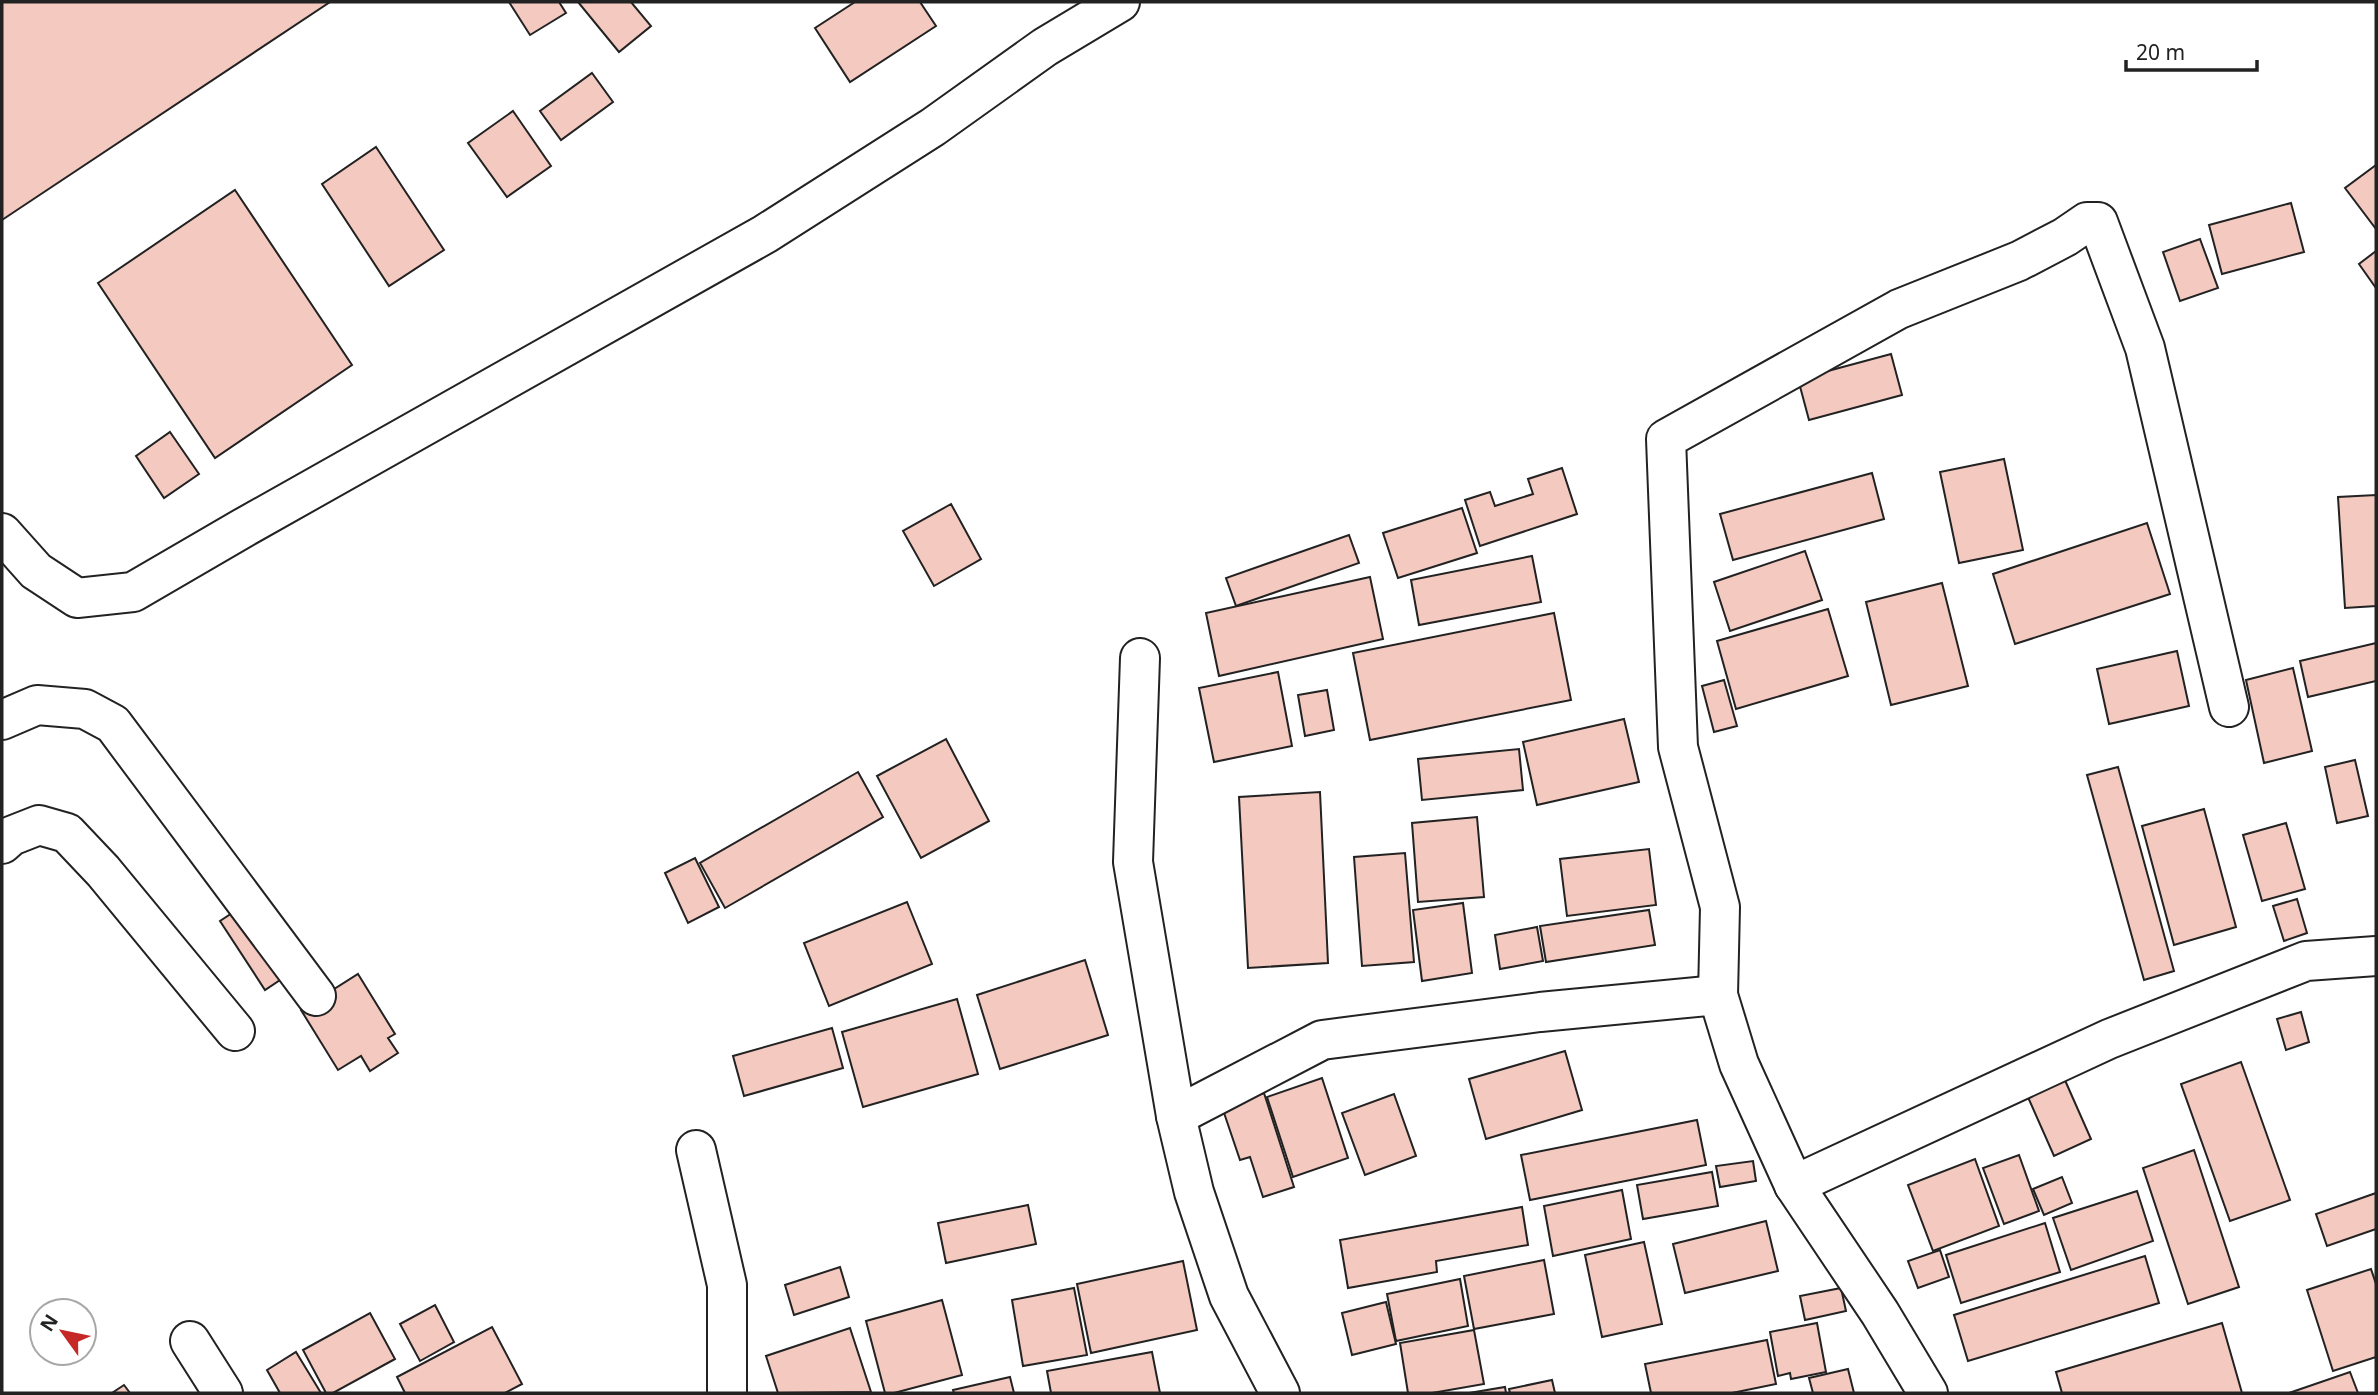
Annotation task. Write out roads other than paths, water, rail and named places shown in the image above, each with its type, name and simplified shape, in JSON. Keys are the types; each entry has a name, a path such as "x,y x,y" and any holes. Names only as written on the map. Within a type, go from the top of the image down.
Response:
{"street":[{"path":"2,533 36,571 78,598 133,592 765,234 933,127 1045,47 1120,2"},
{"path":"1928,1393 1880,1313 1794,1185 1739,1064 1718,995 1720,907 1678,747 1666,439 1899,309 2019,261 2087,222 2098,222 2146,348 2229,707"},
{"path":"1140,658 1133,862 1176,1116 1194,1192 1229,1296 1280,1393"},
{"path":"2,720 37,705 85,709 113,724 316,996"},
{"path":"2,844 12,836 39,825 67,833 103,871 235,1031"},
{"path":"1794,1185 2109,1039 2306,961 2376,956"},
{"path":"1176,1116 1322,1040 1540,1012 1718,995"},
{"path":"696,1150 727,1285 727,1393"},
{"path":"190,1340 223,1393"}]}
